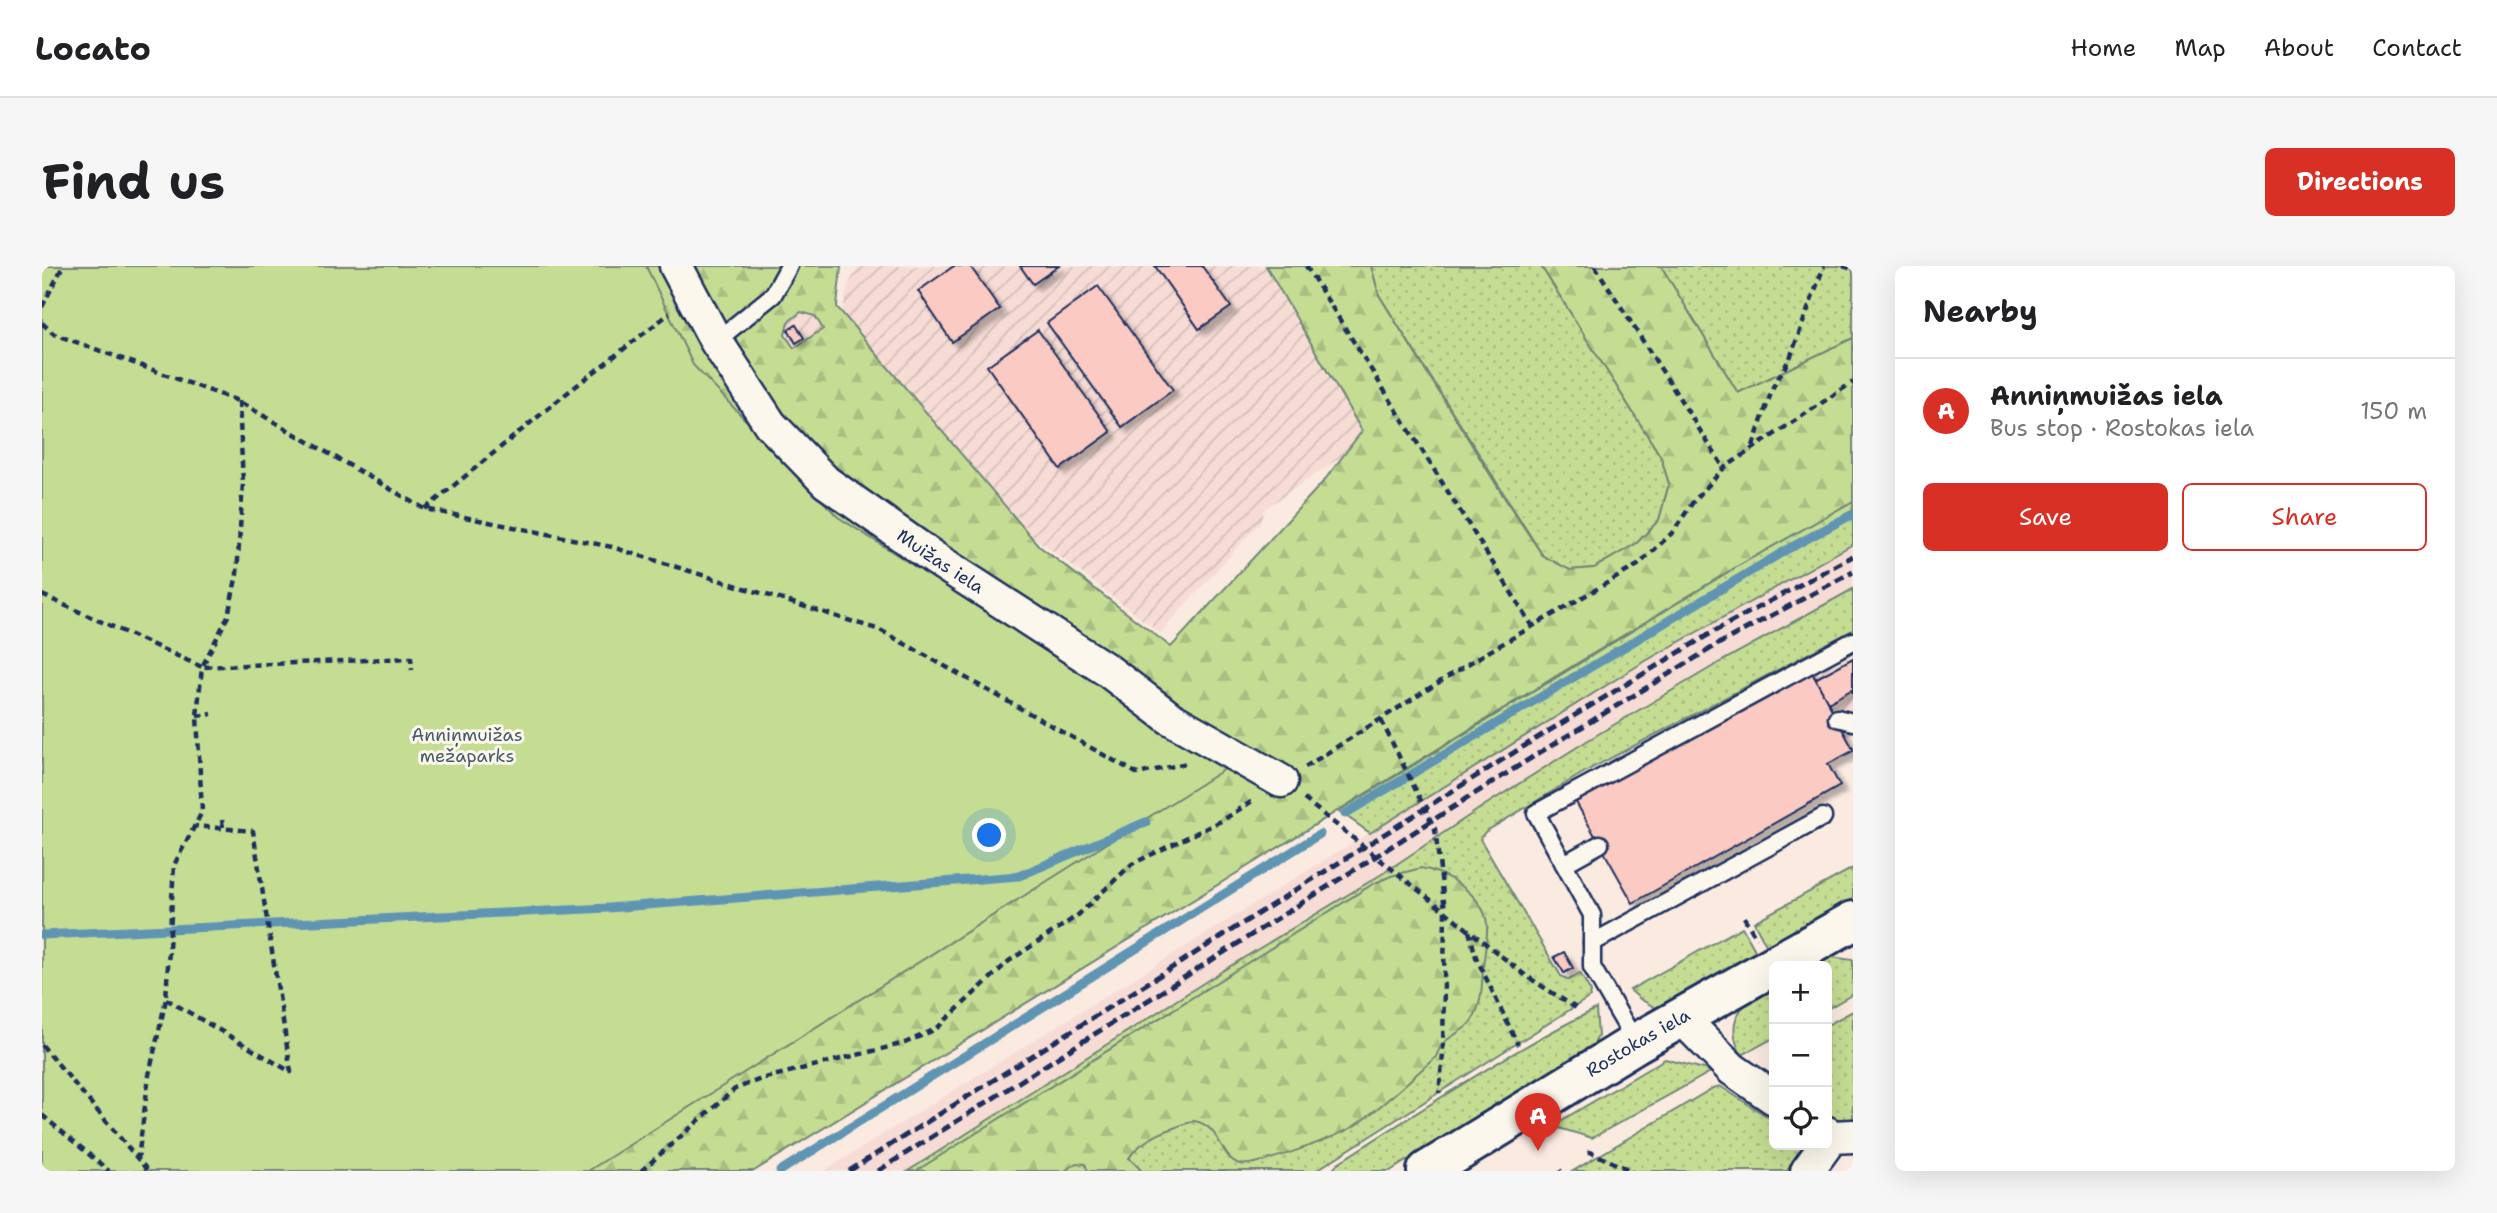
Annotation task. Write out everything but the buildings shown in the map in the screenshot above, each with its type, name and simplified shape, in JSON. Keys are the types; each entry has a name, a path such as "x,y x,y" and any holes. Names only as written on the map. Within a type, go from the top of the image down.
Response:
{"street":[{"name":"Muižas iela","path":"676,266 716,341 770,424 826,482 934,558 1107,670 1170,718 1281,781"},
{"name":"Rostokas iela","path":"1427,1171 1681,1017 1841,932"},
{"path":"1681,1017 1732,1069 1769,1095"},
{"path":"1807,1171 1833,1139"}],"lane":[{"path":"716,341 773,295 789,266"},
{"path":"1636,1043 1591,967 1591,915 1536,813 1853,642"},
{"path":"1592,943 1823,817"},
{"path":"1564,864 1600,844"}],"path":[{"path":"42,307 63,266"},
{"path":"1306,266 1533,627"},
{"path":"1595,266 1724,468"},
{"path":"1752,447 1773,387 1790,358 1824,266"},
{"path":"1843,266 1853,269"},
{"path":"425,509 588,376 672,311 694,299"},
{"path":"42,323 54,334 239,401 425,509 612,547 880,630 1138,774 1231,753"},
{"path":"138,1159 149,1075 166,999 174,865 202,812 197,716 202,667 228,616 237,574 243,483 239,401"},
{"path":"42,595 202,667 411,658 412,670"},
{"path":"197,716 212,714"},
{"path":"1381,720 1436,829 1445,910 1443,1054 1439,1093"},
{"path":"1281,781 1525,975 1579,1010"},
{"path":"222,820 223,828"},
{"path":"166,999 291,1072 253,831 195,826"},
{"path":"1468,929 1476,957 1518,1045"},
{"path":"42,1045 148,1171"},
{"path":"42,1115 109,1171"},
{"path":"1588,1151 1632,1171"}],"shaded area":[{"path":"859,266 1279,266 1379,431 1266,508 1258,525 1160,633 1034,537 842,314 848,285"},
{"path":"801,312 815,316 824,329 794,348 785,335 788,322"},
{"path":"1853,544 1853,589 1722,661 1590,739 1382,874 1227,968 908,1171 824,1171 1642,663"},
{"path":"1853,630 1853,749 1804,656"}],"green space":[{"name":"Anniņmuižas mežaparks","path":"42,266 841,266 837,307 1039,546 1171,647 1323,482 1362,431 1266,266 1371,266 1379,295 1509,505 1543,556 1570,570 1594,568 1637,543 1659,520 1669,484 1661,457 1541,266 1661,266 1738,393 1853,338 1853,501 1736,567 1561,673 754,1171 414,1171","holes":["801,312 815,316 823,329 794,348 785,335 788,322"]},
{"name":"Anniņmuižas mežaparks","path":"42,266 646,266 693,365 838,517 1228,767 588,1171 42,1171"},
{"path":"1371,266 1541,266 1661,457 1669,484 1659,520 1637,543 1594,568 1569,570 1543,556 1379,295"},
{"path":"1661,266 1853,266 1853,338 1738,393"},
{"path":"1853,501 1853,544 1642,663 1370,833 1339,811 1736,567"},
{"path":"1853,589 1853,630 1588,770 1485,832 1480,839 1561,976 1569,980 1580,973 1591,992 1590,997 1315,1171 908,1171 1227,968 1382,874 1590,739 1722,661"},
{"path":"1421,868 1441,874 1462,887 1484,913 1487,935 1479,1004 1471,1022 1444,1043 1436,1057 1349,1129 1299,1150 1249,1164 1233,1161 1210,1129 1194,1121 1158,1135 1134,1151 1129,1158 1142,1171 1088,1171 1085,1164 1076,1163 1065,1171 916,1171 1373,884"},
{"path":"1853,868 1853,900 1767,947 1754,922"},
{"path":"1742,927 1756,952 1663,1006 1656,1008 1630,990"},
{"path":"1831,957 1853,960 1853,994 1832,1006 1832,961 1823,961"},
{"path":"1769,992 1769,1041 1742,1055 1735,1037 1735,1024 1740,1012 1754,999"},
{"path":"1596,1009 1598,1036 1593,1046 1390,1171 1332,1171 1338,1163 1465,1083"},
{"path":"1853,1011 1853,1124 1832,1116 1832,1022"},
{"path":"1665,1059 1712,1071 1592,1138 1552,1126"},
{"path":"1720,1086 1769,1118 1769,1150 1800,1150 1787,1171 1573,1171"}],"waterway":[{"path":"1345,814 1788,549 1853,514"},
{"path":"42,935 608,908 1019,876 1146,822"},
{"path":"780,1171 1320,834"}],"railway":[{"path":"849,1171 1537,738 1713,632 1853,556"},
{"path":"878,1171 1539,753 1720,643 1853,572"}],"place":[{"name":"Anniņmuižas iela","path":"1538,1151"}]}
